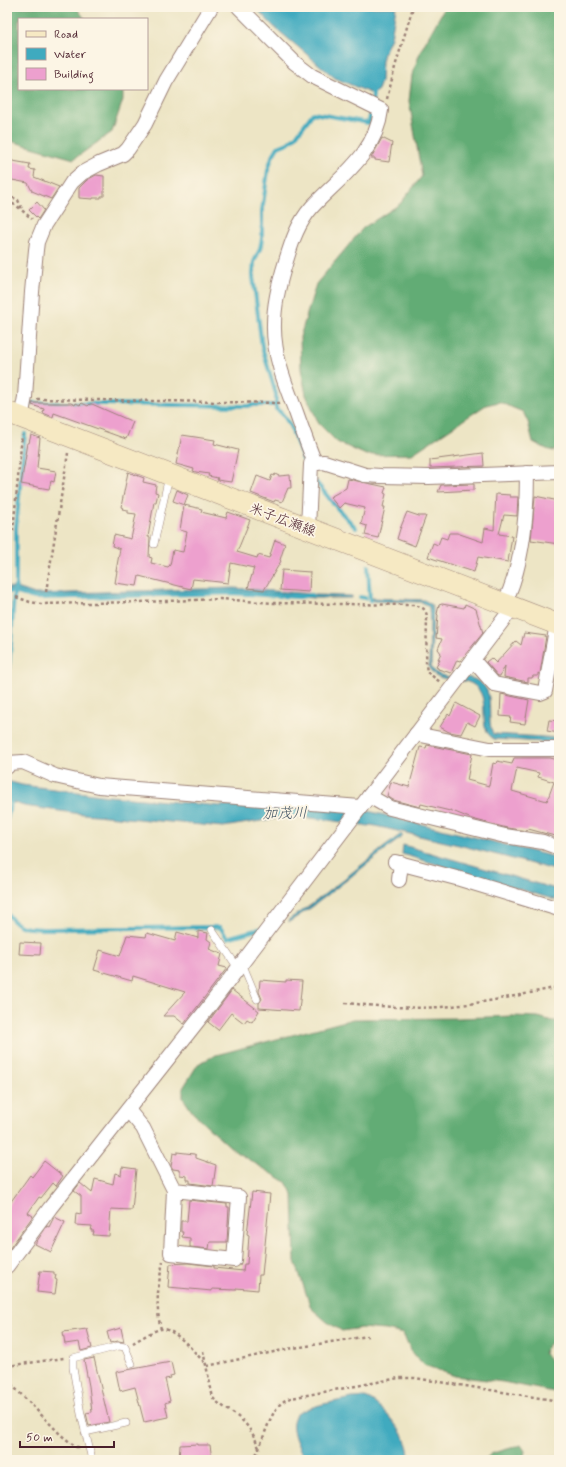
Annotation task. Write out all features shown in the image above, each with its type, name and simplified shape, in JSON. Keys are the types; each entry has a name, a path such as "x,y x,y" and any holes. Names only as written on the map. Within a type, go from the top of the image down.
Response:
{"main road":[{"name":"米子広瀬線","path":"18,416 558,625"}],"street":[{"path":"18,416 25,397 36,250 41,231 72,182 82,173 98,164 123,154 128,150 145,124 166,80 211,7"},
{"path":"239,7 295,64 312,76 381,111 379,125 364,154 350,171 312,207 298,227 292,239 283,270 276,306 274,322 276,352 315,463"},
{"path":"308,528 311,464 315,463 324,462 365,475 381,476 429,477 559,472"},
{"path":"7,1266 50,1208 240,966 473,660 509,606 525,515 527,473"},
{"path":"473,660 494,684 540,693 545,691 558,625"},
{"path":"416,734 490,749 559,749"},
{"path":"7,764 24,762 55,776 99,786 360,808"},
{"path":"369,796 390,808 505,836 542,842 559,848"},
{"path":"399,880 398,862 559,909"},
{"path":"128,1110 143,1128 174,1190 171,1253 234,1260 239,1197 174,1190"}],"lane":[{"path":"154,544 169,475"},
{"path":"212,930 240,966 257,1000"},
{"path":"92,1460 73,1368 73,1358 119,1346 125,1347 132,1364"},
{"path":"85,1432 126,1423"}],"path":[{"path":"381,111 386,102 413,7"},
{"path":"7,195 18,200 22,210"},
{"path":"7,201 22,210 31,218 41,231"},
{"path":"34,399 282,403 296,412"},
{"path":"13,531 22,434 18,416"},
{"path":"46,592 71,437"},
{"path":"16,597 41,604 220,599 273,603 397,605 422,607 426,611 428,617 426,665 428,672 440,682 457,681"},
{"path":"345,1003 372,1006 441,1007 511,997 559,988"},
{"path":"161,1329 157,1304 160,1274 163,1260 171,1253"},
{"path":"125,1347 161,1329 168,1330 175,1334 207,1365"},
{"path":"207,1365 288,1349 368,1336"},
{"path":"203,1351 213,1398 240,1418 255,1437 259,1448"},
{"path":"7,1366 68,1357 73,1358"},
{"path":"253,1460 275,1411 285,1399 399,1378 415,1378 559,1401"},
{"path":"7,1380 61,1435 76,1447 88,1446"}],"green space":[{"path":"7,7 76,7 84,18 18,18 18,90 123,90 123,100 112,132 74,159 7,140"},
{"path":"445,7 559,7 559,451 548,450 533,442 528,422 523,412 499,402 486,405 412,454 366,455 337,442 319,424 306,395 301,369 300,337 316,284 363,228 400,204 422,176 409,101 412,75 421,50"},
{"path":"513,1016 538,1017 559,1021 559,1339 549,1344 544,1354 559,1368 559,1393 503,1382 455,1376 424,1365 412,1352 403,1334 386,1330 361,1328 342,1331 327,1322 311,1308 295,1261 293,1195 286,1182 236,1152 193,1113 183,1098 183,1088 198,1064 216,1055 353,1019"},
{"path":"521,1445 525,1451 523,1460 484,1460 491,1454"}],"water":[{"path":"255,7 396,7 391,38 382,61 381,82 378,90 374,93 370,93 335,78 273,26"},
{"path":"7,587 17,588 35,594 234,588 314,595 352,596 352,598 313,598 281,594 232,591 35,596 7,589"},
{"path":"372,598 424,600 431,604 433,610 431,666 434,671 443,676 471,678 484,686 489,696 490,722 493,734 559,738 559,743 494,739 489,734 484,722 483,700 477,688 465,681 438,677 429,667 429,607 422,602 373,601"},
{"name":"加茂川","path":"7,781 22,785 109,796 220,806 259,802 368,811 559,858 559,871 459,845 371,825 368,826 292,816 223,827 74,813 24,806 7,801"},
{"path":"401,834 403,836 312,907 289,922 288,920 311,905"},
{"path":"403,845 559,890 559,901 402,854"},
{"path":"352,1398 363,1398 370,1400 388,1415 404,1438 408,1449 409,1460 305,1460 294,1434 293,1423 297,1414 311,1408"}],"building":[{"path":"382,138 392,143 389,162 371,158"},
{"path":"7,160 30,164 29,169 35,170 34,177 59,187 51,199 32,191 28,183 7,179"},
{"path":"96,175 104,176 104,196 93,199 79,198 79,188 87,180"},
{"path":"37,202 44,210 38,219 29,210"},
{"path":"32,403 71,403 75,405 76,403 80,405 82,403 88,406 92,404 133,422 126,439 54,413 53,417 43,413 44,409 32,405"},
{"path":"31,435 40,438 37,468 56,471 54,482 51,481 49,489 21,484 27,443 29,443"},
{"path":"182,435 215,440 214,444 238,450 231,482 217,480 218,478 208,476 209,474 196,472 193,471 194,469 176,464"},
{"path":"483,453 484,466 430,468 430,460"},
{"path":"128,472 144,478 143,482 156,485 155,492 158,493 156,502 154,502 148,537 150,537 149,557 152,558 151,563 168,567 170,565 173,550 183,552 187,532 180,530 184,505 202,509 201,512 226,518 228,512 250,520 237,552 257,558 258,555 269,558 275,540 285,544 280,560 281,561 264,590 248,588 254,568 231,563 228,583 193,579 191,589 139,576 137,586 115,583 120,549 112,546 114,535 131,539 136,514 128,513 128,510 122,509 123,508 121,507"},
{"path":"275,474 279,476 290,475 291,488 288,488 282,502 275,500 274,502 251,493 257,476 270,481 272,475 274,476"},
{"path":"348,479 386,487 383,507 385,507 378,538 365,535 367,526 361,524 365,508 344,503 339,508 330,497 346,488"},
{"path":"474,484 474,490 438,492 441,485"},
{"path":"177,490 188,495 184,505 173,501"},
{"path":"496,494 518,497 517,516 504,515 499,534 512,536 508,562 478,557 474,572 428,557 433,543 438,545 441,537 447,539 449,533 457,533 483,542 485,528 494,530"},
{"path":"535,496 559,501 559,544 531,540"},
{"path":"407,512 419,516 426,516 415,546 397,539"},
{"path":"282,570 310,572 309,592 280,590"},
{"path":"442,604 464,608 465,604 476,609 483,633 460,661 457,660 451,673 436,667 440,660 438,659 441,653 438,649 442,639 436,638 437,614 439,605"},
{"path":"524,633 546,636 540,674 538,673 538,676 528,678 528,682 504,677 505,666 500,676 498,676 486,662 491,658 496,663 516,641 521,645"},
{"path":"501,694 529,700 525,724 510,722 511,717 500,716"},
{"path":"456,703 480,716 475,726 467,722 461,734 449,732 440,727 448,714 450,716"},
{"path":"549,720 559,721 559,733 547,731"},
{"path":"427,745 472,754 467,780 489,786 493,763 496,764 497,761 512,764 514,758 550,758 559,760 559,837 528,829 527,831 507,828 472,819 450,810 421,804 420,807 393,800 387,796 391,782 409,787 420,747 426,748","holes":["517,768 539,773 538,777 554,782 547,801 512,791"]},
{"path":"198,931 208,933 207,939 211,942 209,949 222,954 219,966 227,968 184,1024 174,1016 163,1016 185,992 133,976 132,981 94,970 100,950 120,956 127,935 146,937 147,933 175,941 177,932 198,938"},
{"path":"20,942 41,943 40,955 19,954"},
{"path":"260,980 286,982 286,980 302,981 299,1011 259,1008 259,1003 262,999 259,992"},
{"path":"232,990 259,1011 252,1022 247,1019 244,1023 231,1013 218,1030 208,1022"},
{"path":"177,1152 194,1154 196,1155 196,1158 216,1165 213,1186 190,1183 190,1180 187,1180 187,1176 180,1175 180,1170 173,1169 171,1166 173,1153 177,1154"},
{"path":"44,1161 63,1176 56,1186 53,1183 41,1198 39,1197 28,1213 33,1216 7,1252 7,1207 30,1175 32,1177"},
{"path":"122,1167 136,1169 132,1210 111,1209 109,1236 93,1235 94,1231 91,1231 92,1226 75,1225 76,1213 81,1214 81,1196 74,1191 80,1183 92,1193 95,1179 113,1184 115,1173 121,1175"},
{"path":"252,1192 270,1194 262,1275 259,1275 258,1290 236,1288 236,1290 212,1289 212,1291 168,1287 170,1264 188,1263 214,1266 214,1268 243,1271 244,1264 247,1264 249,1235 247,1234"},
{"path":"189,1200 227,1204 227,1207 229,1207 227,1242 210,1242 209,1249 190,1247 190,1238 182,1237 183,1232 181,1232 181,1221 187,1221"},
{"path":"54,1217 65,1222 51,1252 35,1244 47,1226 49,1227"},
{"path":"40,1271 54,1272 54,1275 56,1275 55,1279 57,1280 55,1294 37,1292"},
{"path":"121,1328 124,1342 118,1341 110,1343 107,1332"},
{"path":"87,1329 92,1348 81,1351 79,1342 65,1344 63,1332"},
{"path":"94,1358 109,1422 89,1426 86,1413 92,1412 84,1360"},
{"path":"171,1362 174,1375 170,1376 171,1378 165,1379 170,1401 165,1403 168,1417 144,1422 135,1387 120,1391 116,1372"},
{"path":"180,1445 210,1445 212,1460 179,1460"}],"waterway":[{"path":"304,462 290,425 276,409 276,394 262,347 253,276 254,262 260,249 262,239 262,211 268,170 272,157 278,147 288,143 296,136 313,113 369,123 373,94 371,88"},
{"path":"30,403 249,406 276,405"},
{"path":"7,686 14,592 16,584 16,528 25,434"},
{"path":"316,482 337,508 356,528"},
{"path":"368,566 370,601"},
{"path":"7,592 14,592 35,598 231,593 299,597 311,595"},
{"path":"360,597 365,598"},
{"path":"7,819 12,798"},
{"path":"7,914 20,926 46,929 220,927 227,938 263,928"}]}
